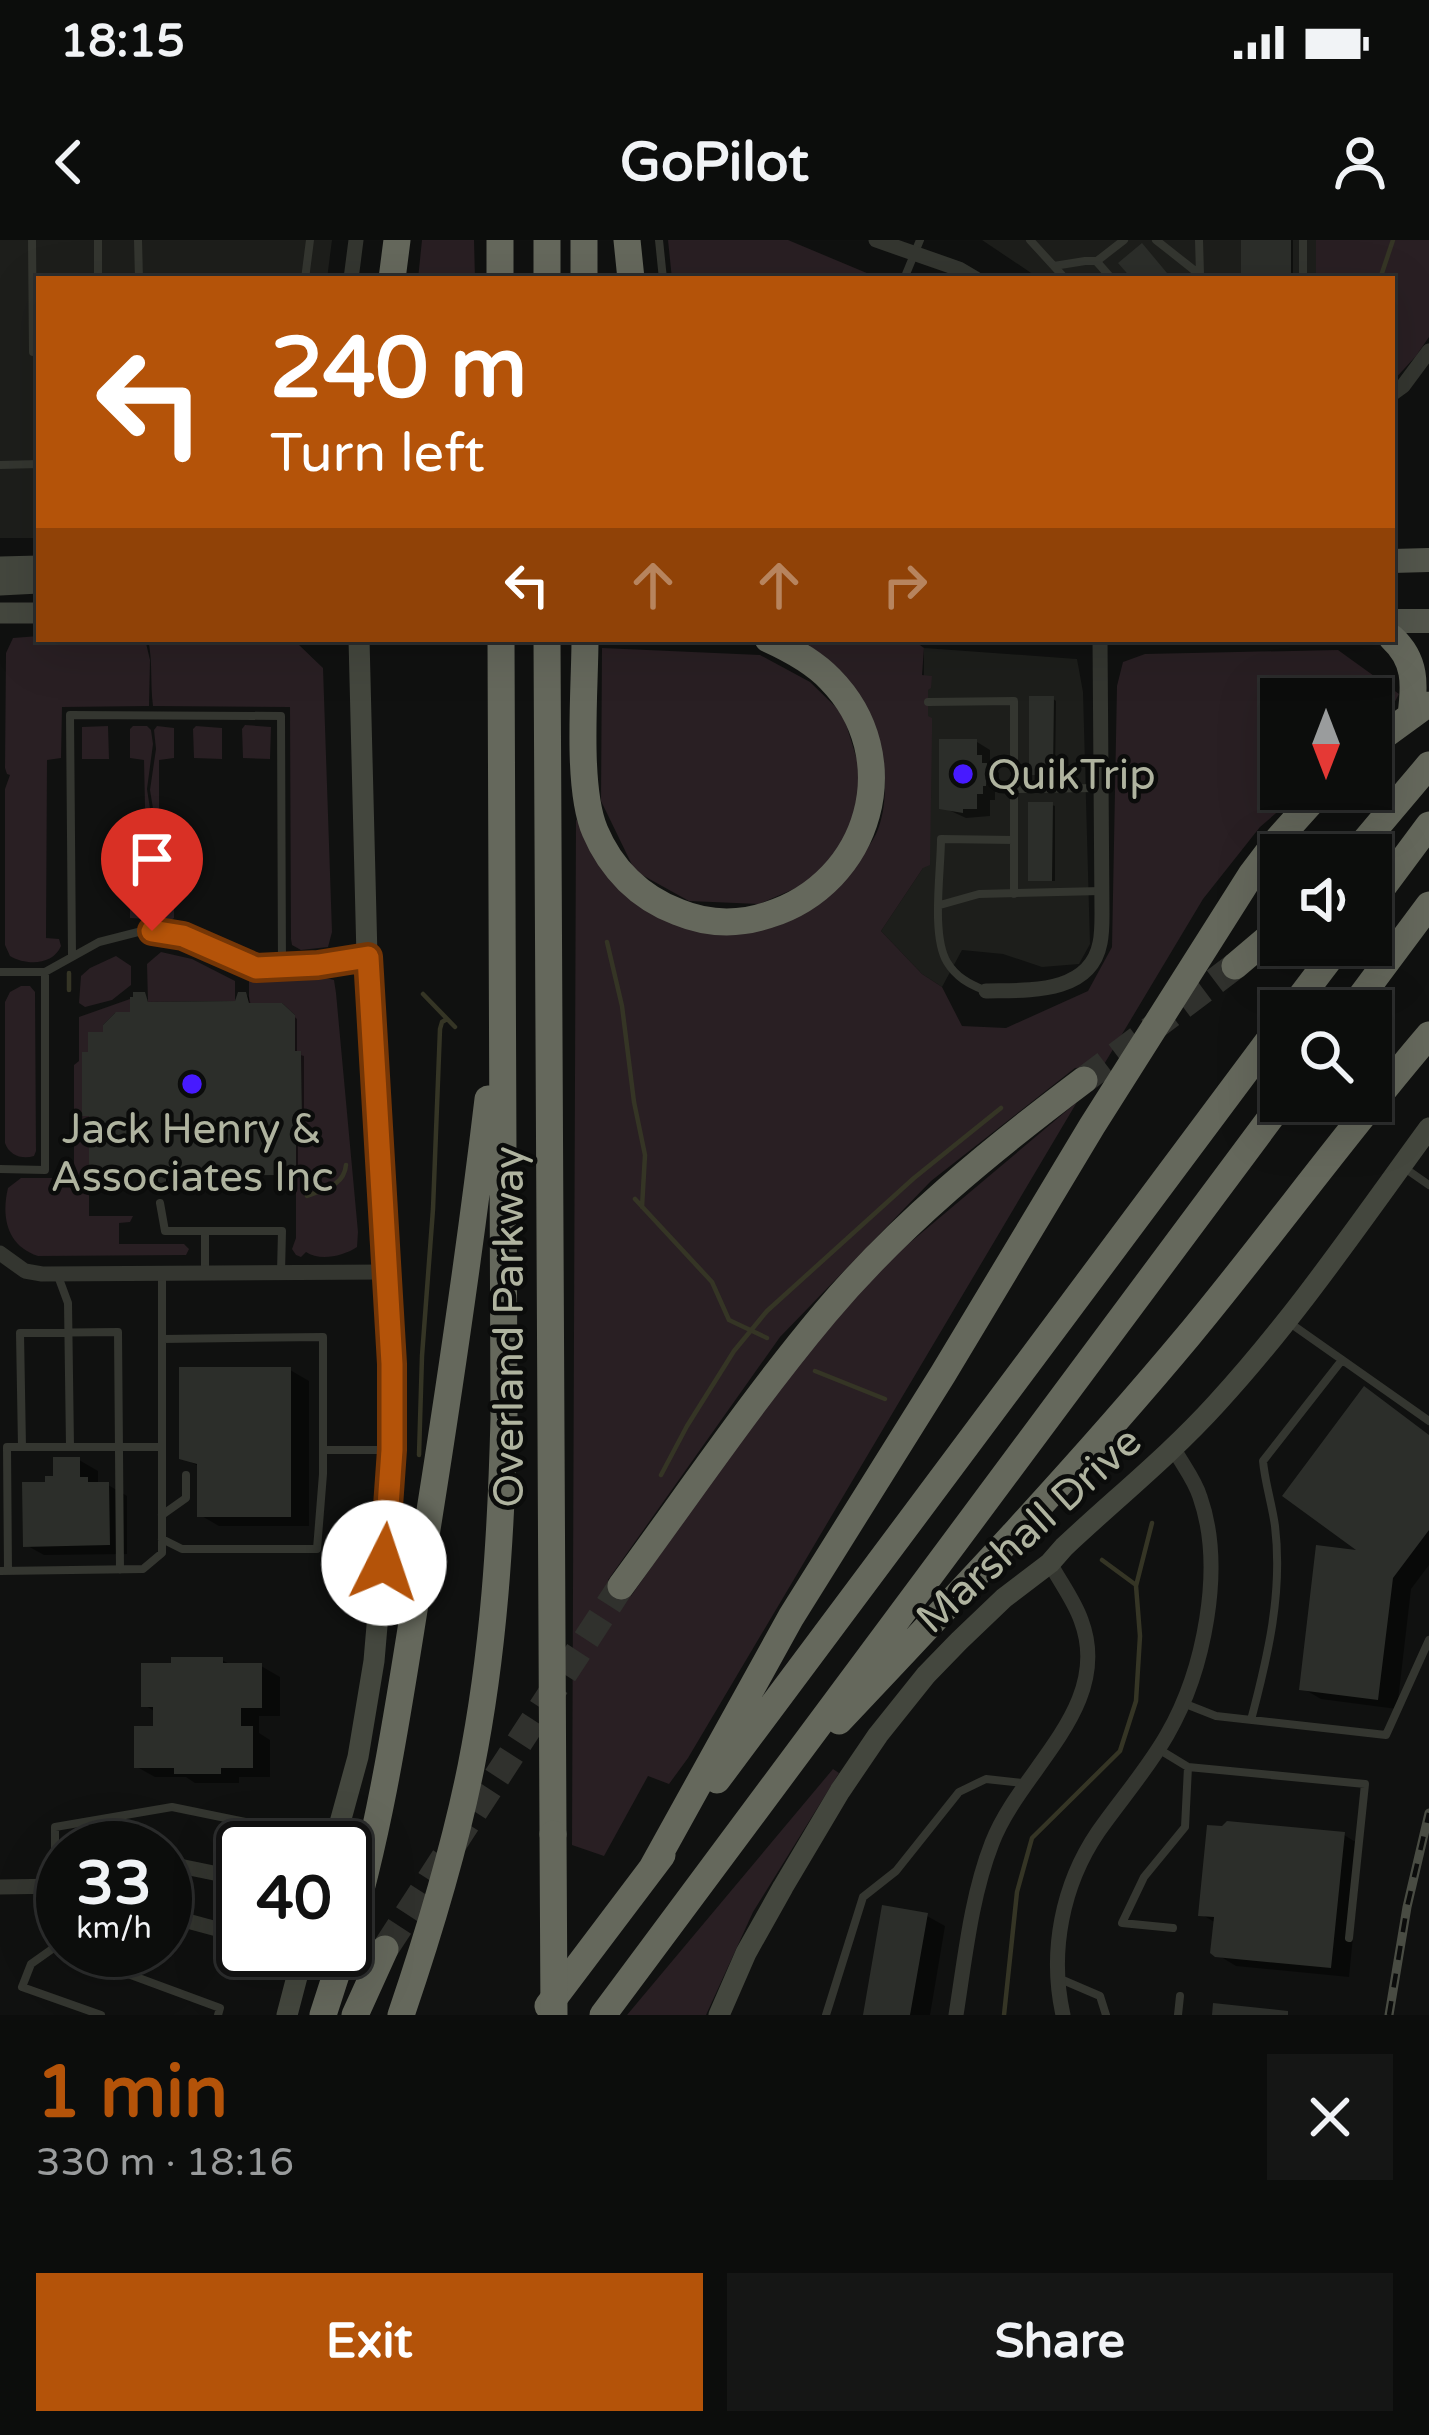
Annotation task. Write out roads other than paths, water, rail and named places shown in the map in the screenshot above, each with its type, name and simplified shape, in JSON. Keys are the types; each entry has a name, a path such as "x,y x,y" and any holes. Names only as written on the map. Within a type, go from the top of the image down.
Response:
{"highway":[{"path":"392,276 397,240"},
{"path":"500,240 500,276"},
{"path":"547,240 547,276"},
{"path":"584,240 584,276"},
{"path":"627,240 631,276"},
{"path":"1392,730 1420,709 1412,664 1395,640"},
{"path":"401,2015 435,1916 467,1786 494,1603 501,1514 501,642"},
{"name":"Overland Parkway","path":"548,642 554,2015"},
{"path":"585,642 585,782 588,810 606,854 633,886 668,908 709,921 731,922 757,919 798,904 832,878 857,841 869,800 865,738 845,697 818,667 773,642"},
{"path":"1371,834 1429,765"},
{"path":"652,1868 791,1617 1103,1107 1251,875 1304,810"},
{"path":"1392,875 1429,825"},
{"path":"1366,990 1429,905"},
{"path":"1235,966 1260,945"},
{"path":"1306,990 1324,966"},
{"path":"372,1842 467,1277 502,975"},
{"path":"750,1815 1018,1532 1123,1413 1429,1035"},
{"path":"542,2015 1260,1052"},
{"path":"621,1586 825,1313 922,1212 1084,1080"},
{"path":"603,2015 1267,1122"},
{"path":"356,2015 385,1949"},
{"path":"323,2015 335,1977"}],"main road":[{"path":"1395,561 1429,560"},
{"path":"1395,621 1429,621"}],"street":[{"path":"351,276 356,240"},
{"path":"876,240 918,246 971,276"},
{"path":"1395,392 1429,351"},
{"path":"0,566 36,566"},
{"path":"0,585 36,583"},
{"path":"0,613 36,613"},
{"path":"340,1821 358,1757 374,1661 392,1450 392,1364 368,957 359,642"},
{"path":"986,991 1046,989 1068,982 1093,961 1100,946 1100,642"},
{"name":"Marshall Drive","path":"719,2015 746,1953 840,1791 926,1675 1004,1598 1050,1563 1174,1449 1254,1362 1429,1128"},
{"path":"0,1253 25,1271 57,1274 386,1272"},
{"path":"1063,2015 1057,1977 1061,1920 1072,1882 1099,1832 1158,1749 1184,1703 1198,1663 1208,1612 1207,1525 1200,1493 1174,1449"},
{"path":"956,2015 980,1878 992,1840 1013,1799 1075,1712 1083,1693 1088,1646 1082,1620 1050,1563"},
{"path":"0,1887 36,1887"},
{"path":"287,2015 296,1977"}],"lane":[{"path":"32,240 33,352"},
{"path":"98,240 98,276"},
{"path":"138,240 139,276"},
{"path":"305,276 310,240"},
{"path":"659,240 663,276"},
{"path":"1030,240 1062,275"},
{"path":"1097,262 1124,240"},
{"path":"1156,240 1199,276"},
{"path":"1199,240 1200,276"},
{"path":"1303,240 1303,276"},
{"path":"905,276 918,246"},
{"path":"1054,266 1097,262 1109,276"},
{"path":"0,465 36,464"},
{"path":"928,702 1014,701 1014,894"},
{"path":"72,956 70,716 281,716 282,967"},
{"path":"1014,789 1102,788"},
{"path":"986,991 965,982 942,950 941,839 1014,840"},
{"path":"940,905 979,894 1102,891"},
{"path":"0,972 45,972 120,935 160,931 183,936 248,966 318,965 368,957"},
{"path":"0,1169 45,1169 45,972"},
{"path":"1401,1166 1429,1185"},
{"path":"160,1203 165,1231 281,1231 281,1273"},
{"path":"205,1231 205,1273"},
{"path":"162,1273 162,1339 162,1447 162,1553 142,1569 4,1571 7,1447 162,1447"},
{"path":"57,1274 68,1303 70,1447"},
{"path":"1285,1321 1429,1420"},
{"path":"22,1447 20,1333 118,1332 120,1570"},
{"path":"162,1339 323,1337 317,1549 182,1549 162,1539"},
{"path":"1251,1720 1270,1648 1276,1583 1275,1525 1263,1461 1342,1360"},
{"path":"323,1450 392,1450"},
{"path":"162,1515 185,1498 185,1475"},
{"path":"1184,1703 1216,1716 1387,1735 1429,1640"},
{"path":"1158,1749 1188,1767 1365,1784 1348,1938"},
{"path":"1173,1928 1122,1923 1144,1877 1185,1827 1188,1767"},
{"path":"826,2015 863,1897 896,1871 959,1792 986,1779 1024,1784"},
{"path":"90,1821 172,1807 240,1821"},
{"path":"36,1960 22,1987 100,2015"},
{"path":"136,1977 220,2008 218,2015"},
{"path":"1057,1977 1100,1996 1106,2015"},
{"path":"1178,2015 1180,1996"}],"waterway":[{"path":"1381,276 1393,240"},
{"path":"607,942 645,1155 642,1207"},
{"path":"69,973 69,990"},
{"path":"423,994 455,1027"},
{"path":"419,1455 440,1029 447,1019"},
{"path":"661,1475 734,1351 767,1311 914,1178 1001,1108"},
{"path":"307,1196 337,1182 346,1165"},
{"path":"635,1199 712,1282 729,1320 767,1338"},
{"path":"815,1371 885,1399"},
{"path":"1004,2015 1017,1892 1032,1838 1120,1751 1136,1701 1140,1636 1136,1586 1152,1523"},
{"path":"1102,1560 1136,1585"}],"tunnel":[{"path":"1084,1080 1235,966"},
{"path":"385,1949 621,1586"}],"railway":[{"path":"1389,2015 1429,1813"}],"place":[{"name":"QuikTrip","path":"963,774"},
{"name":"Jack Henry & Associates Inc","path":"192,1084"}]}
